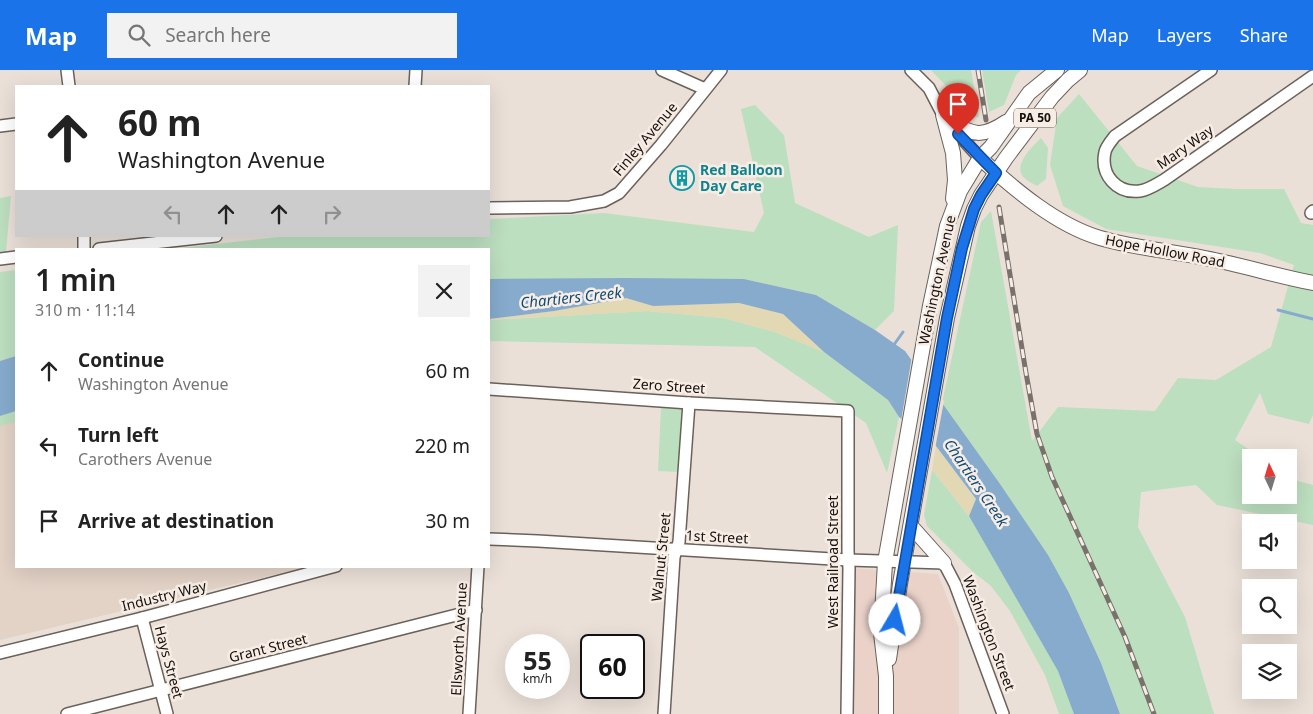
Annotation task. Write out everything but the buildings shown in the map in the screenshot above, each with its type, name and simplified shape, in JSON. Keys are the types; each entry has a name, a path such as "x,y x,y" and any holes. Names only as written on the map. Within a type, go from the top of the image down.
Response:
{"main road":[{"name":"Washington Avenue","path":"885,562 930,306 947,226 953,208 960,191 980,158 991,147 1028,93 1058,70"},
{"name":"Washington Avenue","path":"911,523 947,318 968,226 974,209 981,195 1006,158 1047,102 1080,70"},
{"path":"946,119 970,132 981,133 995,129 1011,119"},
{"path":"946,119 954,158 953,208"},
{"name":"Hope Hollow Road","path":"980,158 996,173 1050,213 1068,224 1099,238 1229,263 1313,283"},
{"path":"911,523 944,563"},
{"name":"PA 50","path":"886,676 911,523"},
{"name":"PA 50","path":"885,562 881,633 886,676 886,714"}],"street":[{"path":"68,70 69,85"},
{"path":"415,85 416,70"},
{"path":"662,70 705,89"},
{"name":"Finley Avenue","path":"490,208 570,207 604,201 619,193 661,145 721,70"},
{"path":"911,70 929,88 946,119 980,158"},
{"name":"Mary Way","path":"1210,70 1115,136 1105,150 1104,163 1108,177 1115,186 1128,192 1142,191 1164,180 1313,76"},
{"path":"0,126 15,124"},
{"path":"108,248 207,237"},
{"path":"0,259 15,257"},
{"name":"Zero Street","path":"490,389 689,403 848,411"},
{"name":"Walnut Street","path":"664,714 674,557 679,542 689,403"},
{"name":"West Railroad Street","path":"847,714 848,411"},
{"name":"1st Street","path":"490,539 885,562 944,563"},
{"name":"Washington Street","path":"944,563 955,584 1003,714"},
{"name":"Industry Way","path":"0,653 142,618 329,568"},
{"name":"Ellsworth Avenue","path":"469,714 478,568"},
{"name":"Grant Street","path":"67,714 476,610"},
{"name":"Hays Street","path":"142,618 167,714"}],"shaded area":[{"path":"15,411 15,568 303,568 0,640 0,416"},
{"path":"849,568 938,574 959,628 959,714 852,714"}],"green space":[{"path":"931,70 971,70 979,117 961,115 948,88"},
{"path":"982,70 1021,70 1016,75 1004,105 989,112"},
{"path":"1079,94 1137,166 1198,187 1284,189 1301,223 1313,225 1313,415 1309,424 1268,414 1260,393 1235,440 1248,449 1242,449 1242,504 1298,504 1298,481 1313,485 1313,525 1297,522 1297,514 1260,514 1217,505 1196,485 1141,492 1138,527 1185,617 1214,714 1120,714 1101,663 1069,593 942,403 981,222 991,211 1032,441 1058,407 1155,411 1178,378 1216,380 1271,347 1294,265 1260,253 1106,229 1063,206 1050,165 1057,118"},
{"path":"755,105 784,135 795,203 869,237 898,225 894,311 875,330 816,295 744,279 490,279 490,248 183,248 278,237 490,237 490,219 604,213 754,232 764,213 741,109"},
{"path":"1041,138 1048,148 1046,179 1037,186 1024,177 1020,168 1026,154"},
{"path":"11,196 6,252 0,253 0,198"},
{"path":"15,270 15,356 0,361 0,272"},
{"path":"647,311 724,318 775,332 824,352 888,400 899,417 887,473 866,423 755,347 490,341 490,320"},
{"path":"661,408 682,408 679,472 658,471"},
{"path":"15,411 15,422 0,426 0,416"},
{"path":"932,470 1020,580 1079,714 1059,714 1045,675 1010,611 991,586 973,572 927,526 924,515"}],"sand":[{"path":"626,298 653,306 739,303 783,314 824,352 775,332 724,318 647,311 490,320"},
{"path":"936,446 976,499 969,516 932,470"}],"water":[{"name":"Chartiers Creek","path":"490,279 744,279 816,295 875,330 905,351 1048,555 1069,593 1101,663 1120,714 1074,714 1058,671 969,516 976,499 936,446 899,417 888,400 824,352 783,314 739,303 653,306 626,298 554,311 490,319"},
{"path":"15,356 15,411 0,416 0,361"}],"pier":[{"path":"912,356 944,401 935,449 901,421"}],"waterway":[{"path":"1278,310 1313,319"},
{"path":"893,346 903,332"}],"railway":[{"path":"978,70 986,120"},
{"path":"999,207 1037,434 1052,477 1125,637 1154,714"}],"place":[{"name":"Red Balloon Day Care","path":"682,178"}],"route":[{"path":"895,620 947,318 962,248 974,209 996,173 958,134"}]}
